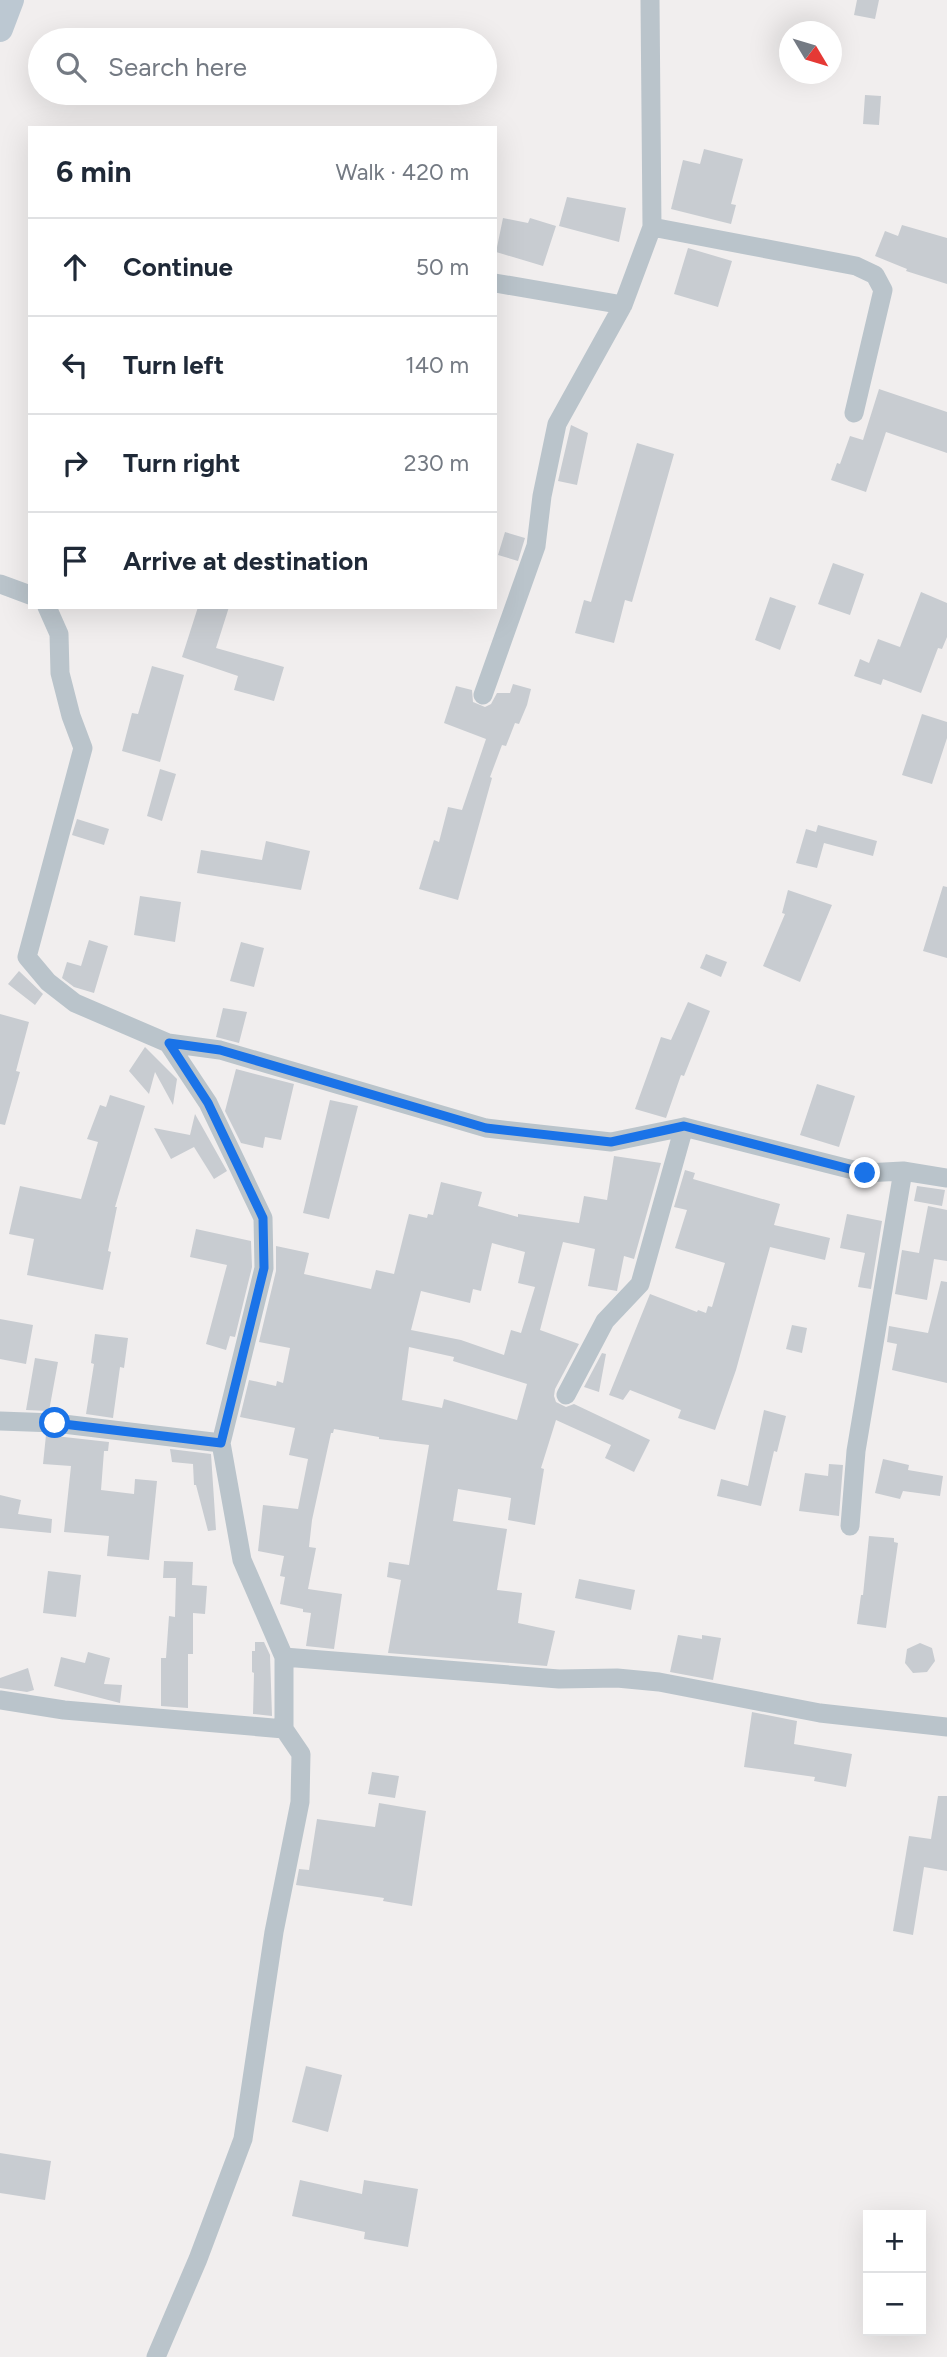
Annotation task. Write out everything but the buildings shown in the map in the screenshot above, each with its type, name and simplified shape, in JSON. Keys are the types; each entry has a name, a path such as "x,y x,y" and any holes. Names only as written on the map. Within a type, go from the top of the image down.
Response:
{"street":[{"path":"0,29 10,0"},
{"path":"483,695 536,546 542,496 557,424 624,305 652,227 650,0"},
{"path":"652,227 856,266 875,275 883,290 854,414"},
{"path":"497,283 624,305"},
{"path":"0,584 28,594"},
{"path":"48,609 59,634 60,673 83,748 27,957 48,982 75,1003 169,1043 220,1050 486,1128 611,1142 684,1126 865,1173 903,1171 947,1178"},
{"path":"156,2357 193,2271 243,2139 274,1932 299,1802 301,1754 284,1729 284,1657 243,1559 221,1443 264,1268 263,1218 208,1103 169,1043"},
{"path":"566,1395 605,1321 640,1284 684,1126"},
{"path":"850,1525 856,1451 903,1171"},
{"path":"0,1420 55,1423 221,1443"},
{"path":"284,1657 559,1679 617,1678 659,1682 820,1713 947,1727"},
{"path":"0,1700 64,1710 284,1729"}],"route":[{"path":"55,1423 221,1443 264,1268 263,1218 208,1103 169,1043 220,1050 486,1128 611,1142 684,1126 865,1173"}]}
